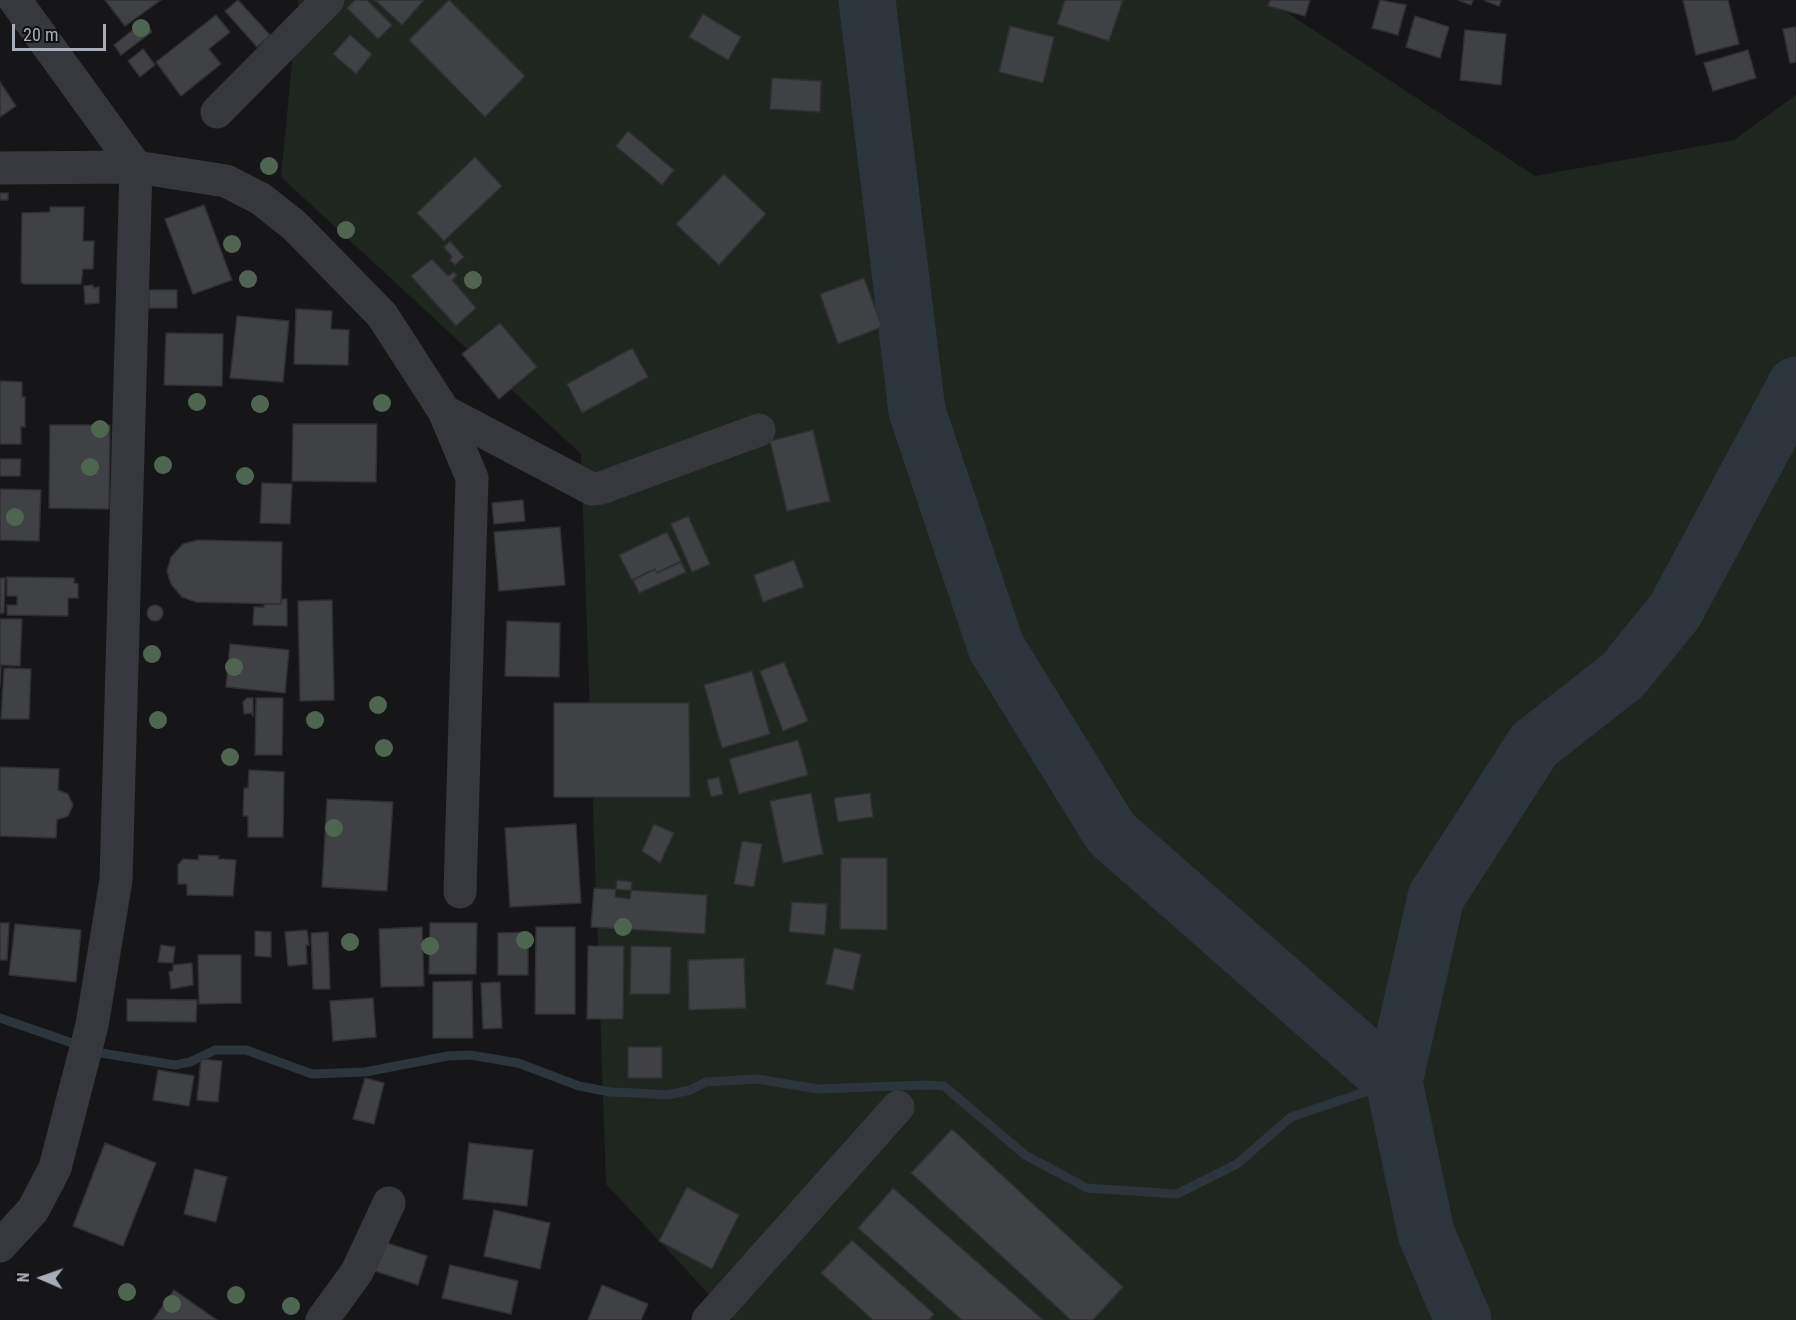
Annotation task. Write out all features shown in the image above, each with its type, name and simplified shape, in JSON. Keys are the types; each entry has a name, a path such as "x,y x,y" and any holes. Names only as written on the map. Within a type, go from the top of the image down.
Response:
{"street":[{"path":"0,1246 33,1210 55,1168 92,1025 116,880 136,167 15,0"},
{"path":"217,112 328,0"},
{"path":"0,168 136,167 226,181 261,199 295,226 382,315 444,411 472,478 460,892"},
{"path":"444,411 592,489 601,488 759,430"},
{"path":"708,1320 898,1107"},
{"path":"322,1320 357,1272 389,1203"}],"shaded area":[{"path":"298,0 1268,0 1535,176 1734,140 1796,95 1796,1320 733,1320 606,1184 581,454 281,177"}],"building":[{"path":"105,0 161,0 125,26"},
{"path":"238,0 270,35 257,47 225,11"},
{"path":"355,0 367,0 392,25 378,39 347,8"},
{"path":"375,0 424,0 402,25"},
{"path":"449,0 525,76 485,117 409,40"},
{"path":"1065,0 1123,0 1109,41 1057,24"},
{"path":"1270,0 1310,0 1305,16 1268,6"},
{"path":"1380,0 1406,5 1398,35 1372,28"},
{"path":"1458,0 1473,0 1471,5"},
{"path":"1486,0 1501,0 1499,6"},
{"path":"1683,0 1728,0 1739,44 1696,55"},
{"path":"703,14 741,37 728,60 689,37"},
{"path":"216,15 230,32 209,49 221,64 181,96 156,62"},
{"path":"1415,16 1449,27 1440,58 1406,47"},
{"path":"144,21 152,32 121,55 114,45"},
{"path":"1010,26 1054,37 1043,83 999,72"},
{"path":"1796,27 1796,62 1790,63 1783,29"},
{"path":"1465,30 1506,34 1501,85 1460,80"},
{"path":"350,35 372,54 356,74 333,54"},
{"path":"143,49 155,65 140,77 128,61"},
{"path":"1748,50 1756,78 1713,91 1704,63"},
{"path":"772,78 821,81 820,112 770,109"},
{"path":"0,82 16,106 0,117"},
{"path":"628,131 674,170 662,185 616,146"},
{"path":"475,157 502,186 444,241 417,213"},
{"path":"724,174 766,214 719,265 676,224"},
{"path":"0,193 8,193 8,200 0,200"},
{"path":"204,205 232,280 193,294 165,219"},
{"path":"50,207 84,207 83,241 94,241 93,269 83,269 81,284 24,284 21,282 22,213 50,212"},
{"path":"450,241 464,257 455,265 444,247"},
{"path":"432,259 448,276 454,272 457,275 452,280 476,308 456,326 411,276"},
{"path":"864,278 882,327 838,344 820,294"},
{"path":"93,285 93,288 99,287 99,303 85,304 84,286"},
{"path":"149,290 177,290 177,308 149,308"},
{"path":"296,309 332,311 331,329 349,330 348,365 294,364"},
{"path":"237,316 289,321 283,382 230,378"},
{"path":"500,323 537,367 499,399 462,354"},
{"path":"166,333 223,334 222,386 164,385"},
{"path":"632,348 648,377 582,413 567,384"},
{"path":"0,381 22,382 22,397 25,397 25,427 21,427 21,444 0,444"},
{"path":"293,424 377,424 376,482 292,481"},
{"path":"50,425 110,425 109,509 49,508"},
{"path":"813,430 830,501 787,511 770,441"},
{"path":"0,459 21,459 20,476 0,476"},
{"path":"262,483 292,484 290,524 260,523"},
{"path":"0,489 41,490 39,541 0,540"},
{"path":"523,500 525,521 494,524 492,503"},
{"path":"688,516 710,564 692,572 671,524"},
{"path":"560,527 565,585 499,591 494,532"},
{"path":"667,532 681,561 657,573 655,569 632,580 619,555"},
{"path":"198,540 282,542 281,604 196,602 182,597 171,584 167,571 171,557 183,544"},
{"path":"794,560 804,587 763,602 754,575"},
{"path":"681,562 686,572 639,593 633,580 655,569 657,573"},
{"path":"7,577 74,578 74,583 78,584 78,598 68,598 68,616 7,615 7,605 17,605 17,596 7,596"},
{"path":"0,578 5,578 4,613 0,613"},
{"path":"281,599 287,599 287,626 253,625 254,607 264,607 264,604 281,604"},
{"path":"332,600 334,700 300,701 298,601"},
{"path":"152,605 158,605 163,613 161,619 152,621 147,616 147,610"},
{"path":"0,619 22,619 20,666 1,665 0,686"},
{"path":"507,621 560,623 559,677 505,676"},
{"path":"230,644 289,650 285,693 226,687"},
{"path":"784,662 808,721 783,731 760,671"},
{"path":"4,668 31,669 29,719 1,719"},
{"path":"752,671 770,734 722,748 704,685"},
{"path":"247,698 253,698 253,716 251,713 244,714 243,702"},
{"path":"256,698 283,698 282,755 255,755"},
{"path":"554,703 689,703 690,797 554,797"},
{"path":"798,740 808,775 739,794 729,759"},
{"path":"0,767 59,769 58,790 68,794 73,805 68,816 57,820 56,838 0,836"},
{"path":"249,770 284,772 283,837 248,837 248,816 243,816 244,788 248,788"},
{"path":"719,777 723,794 711,797 707,780"},
{"path":"811,793 823,854 783,863 770,801"},
{"path":"870,793 873,817 838,822 834,798"},
{"path":"327,799 393,802 387,891 322,887"},
{"path":"576,824 581,903 510,907 505,828"},
{"path":"654,824 674,833 660,863 642,851"},
{"path":"742,841 762,844 754,887 734,884"},
{"path":"199,855 236,860 233,896 187,895 187,884 178,884 178,865 183,859 198,860"},
{"path":"841,858 887,858 887,930 840,929"},
{"path":"617,880 632,882 630,899 615,897"},
{"path":"594,888 707,895 705,934 591,927"},
{"path":"792,902 827,904 825,935 789,932"},
{"path":"0,923 9,923 7,960 0,960"},
{"path":"430,923 477,923 476,974 429,974"},
{"path":"15,924 81,930 76,982 9,975"},
{"path":"422,927 424,986 381,987 379,929"},
{"path":"536,927 575,927 575,1014 535,1014"},
{"path":"307,930 309,945 306,945 307,964 288,966 285,932"},
{"path":"255,931 271,932 271,957 255,956"},
{"path":"328,932 330,989 313,989 311,933"},
{"path":"528,932 528,975 498,975 498,933"},
{"path":"161,945 175,947 173,963 158,962"},
{"path":"588,946 624,946 623,1019 587,1019"},
{"path":"631,946 671,947 670,994 630,994"},
{"path":"834,948 861,954 853,990 826,984"},
{"path":"198,955 241,955 241,1003 199,1004"},
{"path":"744,958 746,1008 689,1010 688,960"},
{"path":"192,963 193,985 171,989 169,972 173,971 173,965"},
{"path":"472,981 473,1038 433,1038 433,982"},
{"path":"500,982 502,1028 483,1029 481,983"},
{"path":"373,998 376,1037 333,1041 330,1001"},
{"path":"127,999 197,1000 196,1022 127,1021"},
{"path":"628,1047 662,1047 662,1078 628,1078"},
{"path":"201,1059 222,1061 218,1102 197,1100"},
{"path":"158,1070 194,1076 189,1106 153,1100"},
{"path":"365,1078 384,1083 374,1124 353,1119"},
{"path":"952,1129 1123,1287 1093,1320 1071,1320 911,1173"},
{"path":"105,1143 156,1163 123,1246 73,1226"},
{"path":"469,1143 533,1150 527,1206 463,1199"},
{"path":"195,1169 227,1177 216,1222 184,1214"},
{"path":"687,1187 739,1215 712,1269 659,1241"},
{"path":"893,1188 1043,1320 962,1320 858,1228"},
{"path":"494,1210 550,1223 540,1269 484,1256"},
{"path":"852,1240 934,1314 929,1320 873,1320 821,1273"},
{"path":"384,1242 427,1256 418,1285 375,1271"},
{"path":"450,1265 518,1281 511,1314 442,1298"},
{"path":"602,1285 648,1304 641,1320 588,1320"},
{"path":"174,1290 217,1320 153,1320"}],"waterway":[{"path":"867,0 917,411 996,647 1111,833 1394,1082"},
{"path":"1463,1320 1426,1233 1394,1082 1436,897 1534,745 1623,675 1675,611 1796,385"},
{"path":"0,1018 101,1053 175,1065 190,1062 215,1050 246,1050 312,1074 365,1072 448,1056 470,1055 518,1063 579,1086 610,1092 668,1095 690,1090 706,1082 757,1079 817,1089 944,1086 1025,1155 1087,1188 1177,1194 1237,1164 1291,1117 1394,1082"}]}
